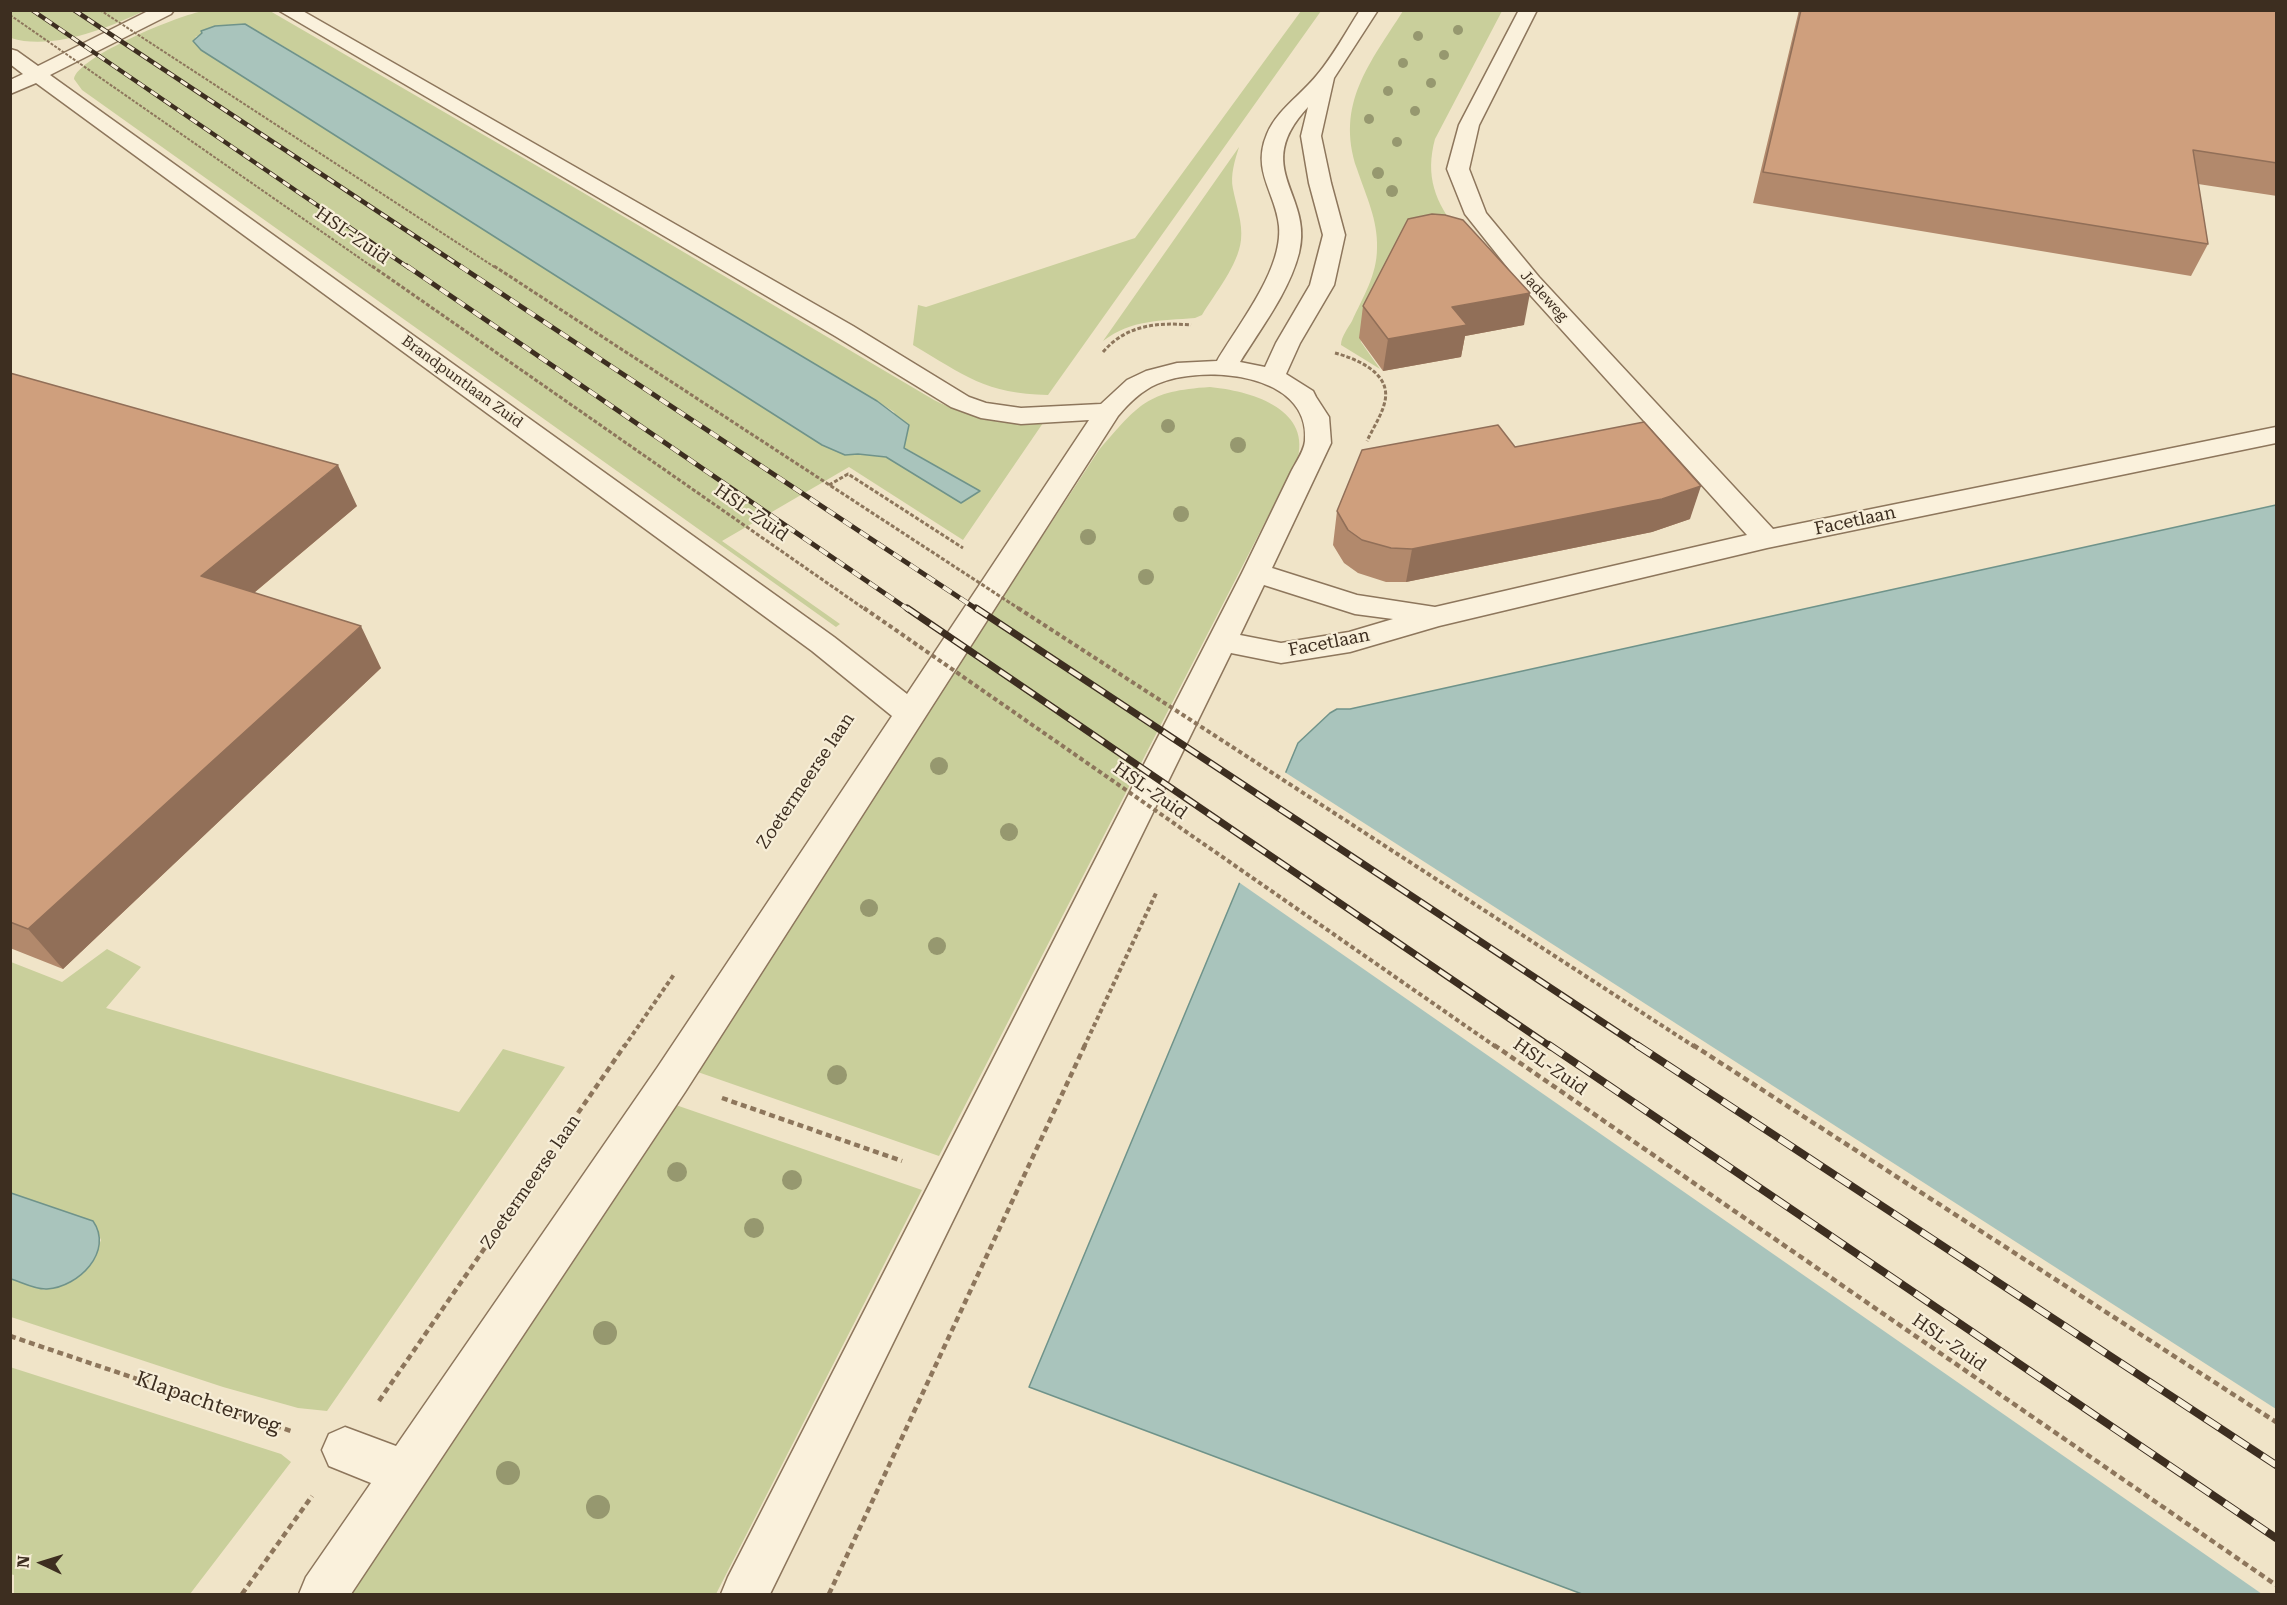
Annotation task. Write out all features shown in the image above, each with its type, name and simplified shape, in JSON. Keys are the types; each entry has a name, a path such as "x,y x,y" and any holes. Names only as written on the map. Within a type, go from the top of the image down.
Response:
{"street":[{"path":"10,88 165,10"},
{"path":"286,10 844,331 960,402 998,414 1021,416 1108,411"},
{"path":"1225,367 1276,283 1288,252 1290,226 1274,177 1272,153 1276,134 1285,120 1325,78 1369,10"},
{"name":"Jadeweg","path":"1528,10 1469,124 1458,169 1476,214 1531,282 1767,539"},
{"name":"Brandpuntlaan Zuid","path":"10,55 813,637 910,713"},
{"path":"1272,378 1288,343 1322,285 1334,235 1320,183 1311,136 1325,78"},
{"path":"323,1594 671,1080 1108,411 1132,388 1154,376 1196,367 1225,367 1272,378 1296,391 1309,404 1320,429 1318,443 1256,573 746,1594"},
{"name":"Facetlaan","path":"1222,641 1281,653 1350,642 1435,616 1767,539 2277,435"},
{"name":"Facetlaan","path":"1256,573 1355,604 1435,616"},
{"path":"345,1450 404,1472"}],"path":[{"path":"100,10 829,485 2277,1422"},
{"name":"HSL-Zuid","path":"10,15 1251,878 2277,1585"},
{"path":"1060,414 1110,342 1138,328 1160,324 1191,325"},
{"path":"829,485 848,474 966,550"},
{"path":"953,569 960,560"},
{"path":"873,683 906,636"},
{"name":"Zoetermeerse laan","path":"242,1594 345,1450 681,964"},
{"path":"615,1060 1013,1200"},
{"name":"Klapachterweg","path":"10,1336 345,1450"}],"green space":[{"path":"10,11 144,11 79,36 44,42 11,38"},
{"path":"204,11 270,11 934,400 961,412 987,419 1043,423 963,540 849,467 722,541 840,624 836,627 82,90 74,79 80,70 92,60 110,49 154,28","holes":["228,25 258,31 877,401 894,412 904,447 979,492 961,502 886,457 845,455 195,37"]},
{"path":"1301,11 1321,11 1048,395 1026,394 991,387 962,374 913,345 918,305 926,307 1135,238"},
{"path":"1403,11 1502,11 1435,139 1432,152 1434,188 1443,210 1458,231 1360,331 1361,342 1380,369 1341,345 1343,336 1372,277 1377,248 1368,198 1351,146 1350,124 1359,85"},
{"path":"1239,147 1232,178 1241,227 1239,250 1231,269 1202,315 1195,318 1147,322 1125,329 1103,341"},
{"path":"1210,387 1258,398 1286,414 1295,426 1299,440 1298,458 939,1156 692,1070 1099,450 1124,421 1146,403 1172,392"},
{"path":"107,949 141,967 106,1008 459,1112 503,1049 565,1067 327,1411 298,1408 223,1387 11,1317 11,1279 44,1290 91,1265 101,1240 93,1221 11,1193 11,962 62,982"},
{"path":"670,1103 922,1190 716,1594 348,1594"},
{"path":"10,1367 281,1454 291,1462 190,1594 14,1594 14,1575 10,1574"}],"water":[{"path":"245,24 877,401 909,425 904,448 980,491 961,503 886,457 845,455 822,445 201,50 193,41 202,33 201,31 215,26"},
{"path":"2276,505 2276,1594 1582,1594 1029,1387 1298,743 1330,713 1337,709 1350,709"},
{"path":"11,1193 93,1221 98,1232 99,1244 90,1266 81,1275 59,1287 47,1289 33,1287 11,1279"}],"pier":[{"path":"1283,771 2276,1409 2276,1594 2262,1594 1237,881"}],"building":[{"path":"1801,10 2277,10 2277,163 2193,150 2208,244 1763,172"},
{"path":"1432,214 1463,220 1530,293 1452,307 1467,325 1388,339 1363,306 1408,219"},
{"path":"10,373 338,465 201,576 361,626 28,929 10,922"},
{"path":"1644,422 1701,486 1662,499 1412,549 1391,548 1362,540 1348,530 1337,511 1362,450 1498,425 1515,447"}],"railway":[{"path":"32,10 409,268"},
{"path":"74,10 463,268"},
{"path":"407,266 909,610"},
{"path":"460,266 978,610"},
{"path":"907,608 1551,1047"},
{"path":"976,608 1640,1047"},
{"path":"1549,1045 2276,1538"},
{"path":"1637,1045 2276,1465"}]}
